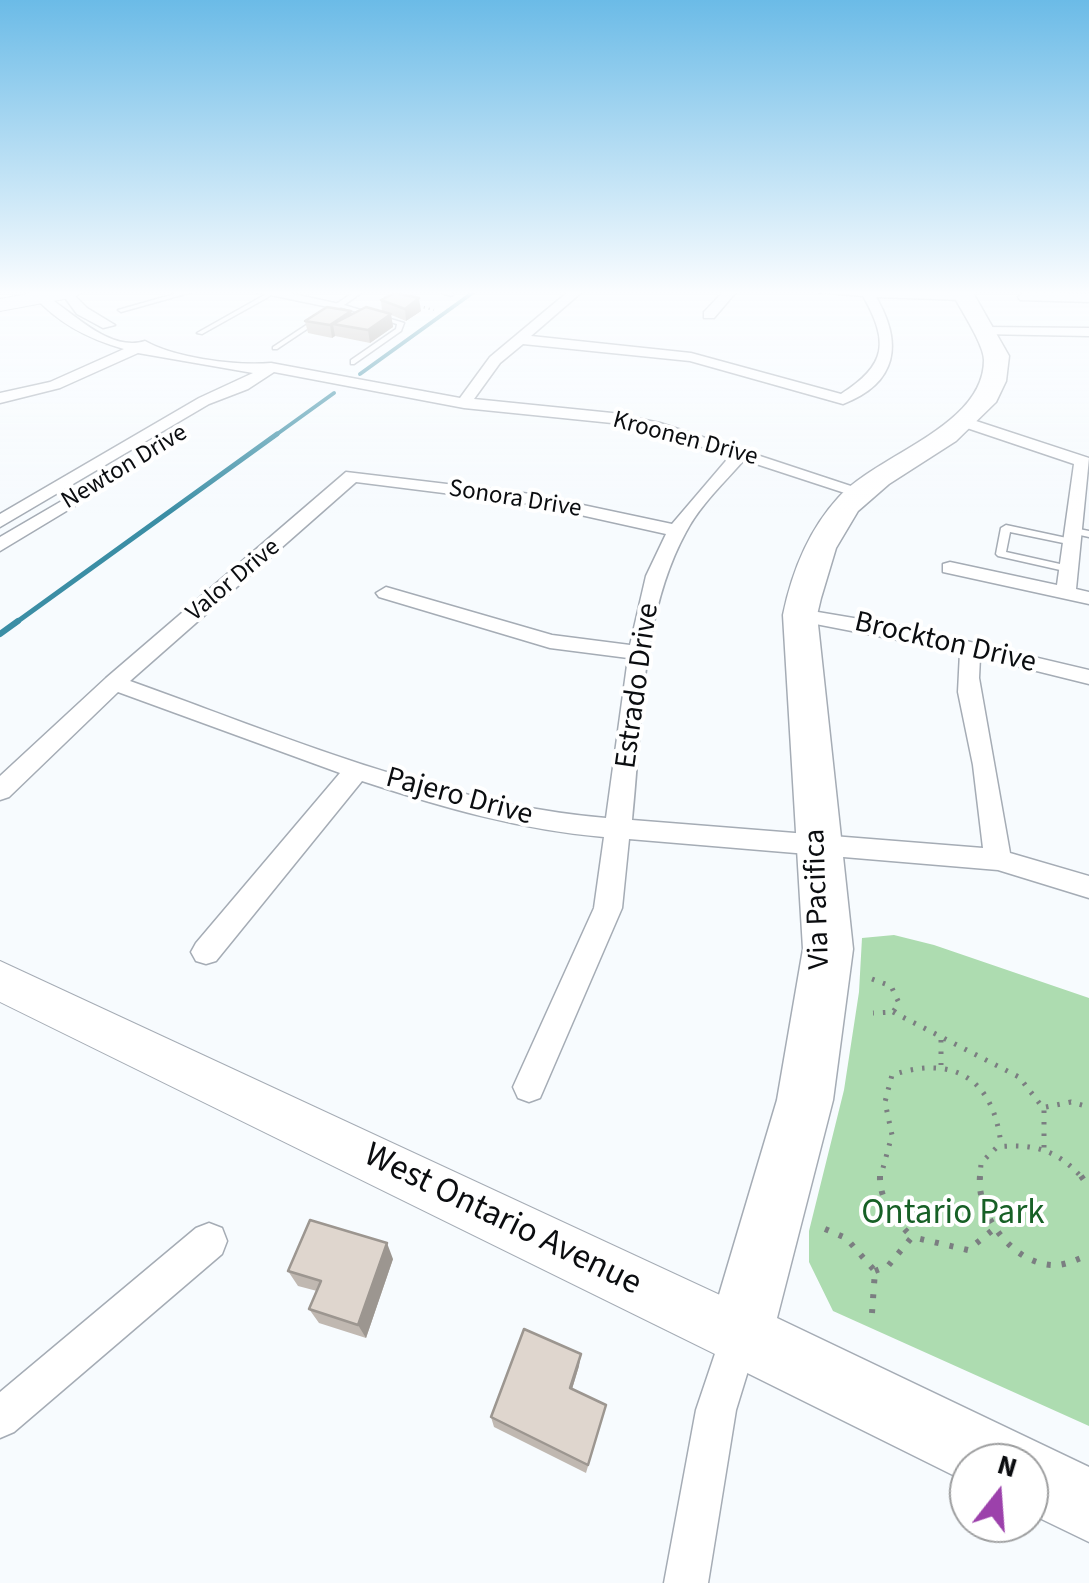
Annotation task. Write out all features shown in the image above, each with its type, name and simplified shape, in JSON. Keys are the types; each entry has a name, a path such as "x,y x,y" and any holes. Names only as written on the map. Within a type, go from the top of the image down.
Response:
{"main road":[{"name":"Via Pacifica","path":"740,1335 805,1100 828,948 800,614 813,560 832,526 860,492 968,419 989,393 997,365"},
{"name":"West Ontario Avenue","path":"0,980 963,1443"},
{"path":"1049,1485 1089,1504"}],"street":[{"path":"0,398 55,385 101,365"},
{"name":"Kroonen Drive","path":"229,365 271,368 464,403 612,418 660,428 860,492"},
{"name":"Kroonen Drive","path":"268,365 271,368"},
{"path":"464,403 491,365"},
{"path":"719,365 843,399 881,372 884,365"},
{"name":"Newton Drive","path":"0,544 167,444 222,408 244,386 271,368"},
{"name":"Newton Drive","path":"0,522 204,401 244,386"},
{"path":"968,419 1078,456 1079,536 1066,594"},
{"name":"Estrado Drive","path":"529,1087 608,908 639,652 656,576 677,531 741,454"},
{"name":"Sonora Drive","path":"352,476 531,499 677,531"},
{"name":"Valor Drive","path":"0,790 114,683 352,476"},
{"path":"950,568 1089,598"},
{"path":"386,594 550,641 639,652"},
{"name":"Brockton Drive","path":"800,614 971,648 1089,677"},
{"path":"971,648 966,672 969,701 986,770 998,860"},
{"name":"Pajero Drive","path":"114,683 357,770 486,810 554,823 998,860 1089,887"},
{"path":"206,952 357,770"},
{"path":"0,1418 208,1241"},
{"name":"Via Pacifica","path":"686,1583 716,1410 740,1335"}],"lane":[{"path":"1070,569 1001,554 1006,528 1079,536"}],"path":[{"path":"872,979 886,982 896,992 899,1003 893,1012"},
{"path":"874,1013 893,1012 913,1027 980,1054 1019,1076 1044,1109 1044,1148"},
{"path":"941,1038 941,1065"},
{"path":"994,1229 968,1250 912,1238 883,1199 881,1167 892,1135 885,1102 892,1075 914,1065 941,1065 966,1077 988,1097 996,1113 1001,1146"},
{"path":"1044,1109 1071,1102 1089,1108"},
{"path":"1089,1186 1064,1160 1029,1144 1001,1146 986,1154 978,1169 976,1188 994,1229 1012,1247 1034,1260 1057,1265 1077,1262 1089,1254"},
{"path":"825,1229 846,1238 875,1271 872,1313"},
{"path":"875,1271 888,1266 912,1238"}],"green space":[{"name":"Ontario Park","path":"894,935 1089,998 1089,1426 833,1311 809,1262 809,1231 844,1090 859,992 862,938"}],"building":[{"path":"310,1220 387,1243 358,1325 309,1309 321,1281 288,1271"},
{"path":"524,1329 581,1354 570,1388 606,1405 588,1465 491,1417"}],"waterway":[{"path":"360,374 373,365"},
{"path":"273,437 334,393"},
{"path":"14,624 277,434"},
{"path":"0,634 18,621"}]}
